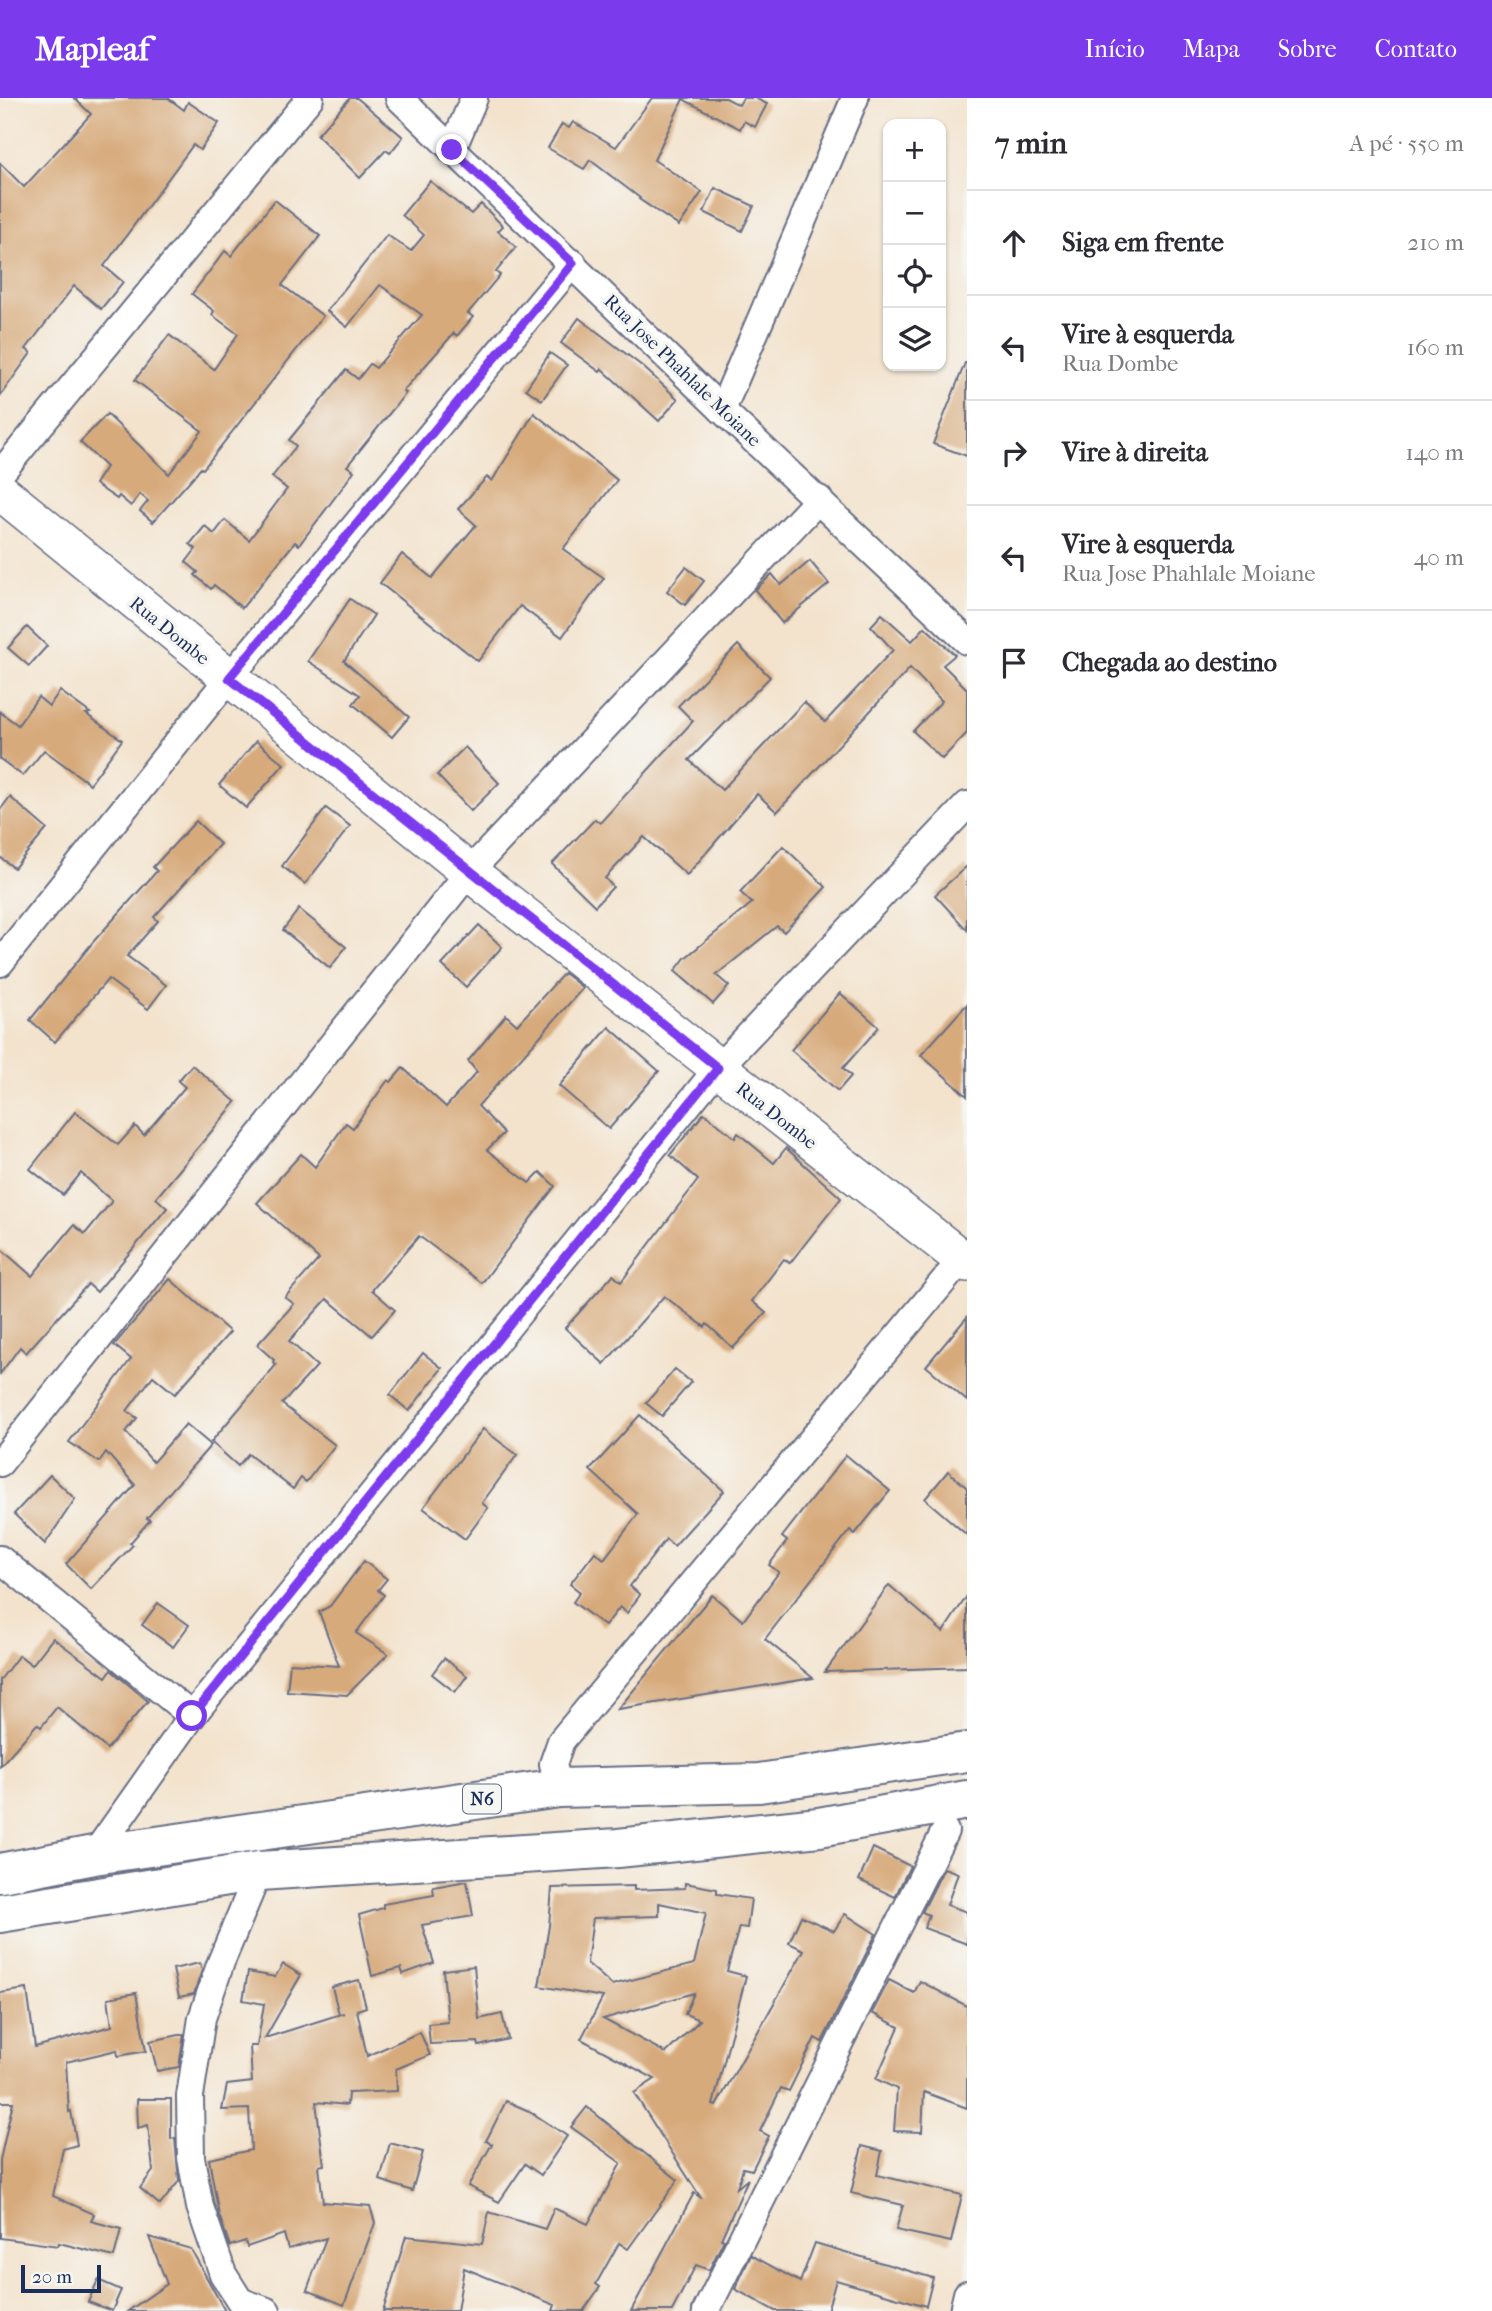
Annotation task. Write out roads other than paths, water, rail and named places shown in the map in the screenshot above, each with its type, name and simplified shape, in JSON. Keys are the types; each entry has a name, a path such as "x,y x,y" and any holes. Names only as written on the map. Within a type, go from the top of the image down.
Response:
{"highway":[{"name":"N6","path":"0,1873 94,1855 559,1788 759,1783 967,1752"},
{"path":"0,1913 259,1871 632,1846 955,1815"}],"street":[{"path":"0,474 310,98"},
{"name":"Rua Jose Phahlale Moiane","path":"399,98 573,263 722,410 967,641"},
{"path":"452,150 474,98"},
{"path":"722,410 855,98"},
{"path":"0,963 229,678 573,263"},
{"name":"Rua Dombe","path":"0,491 469,872 965,1258"},
{"path":"0,1462 469,872 819,499"},
{"path":"94,1855 192,1716 718,1068 967,805"},
{"path":"559,1788 553,1764 561,1741 965,1258"},
{"path":"0,1559 192,1716"},
{"path":"706,2311 955,1815"},
{"path":"259,1871 221,1962 202,2018 190,2109 191,2158 200,2207 223,2274 240,2301 267,2311"},
{"path":"963,2311 967,2294"}]}
